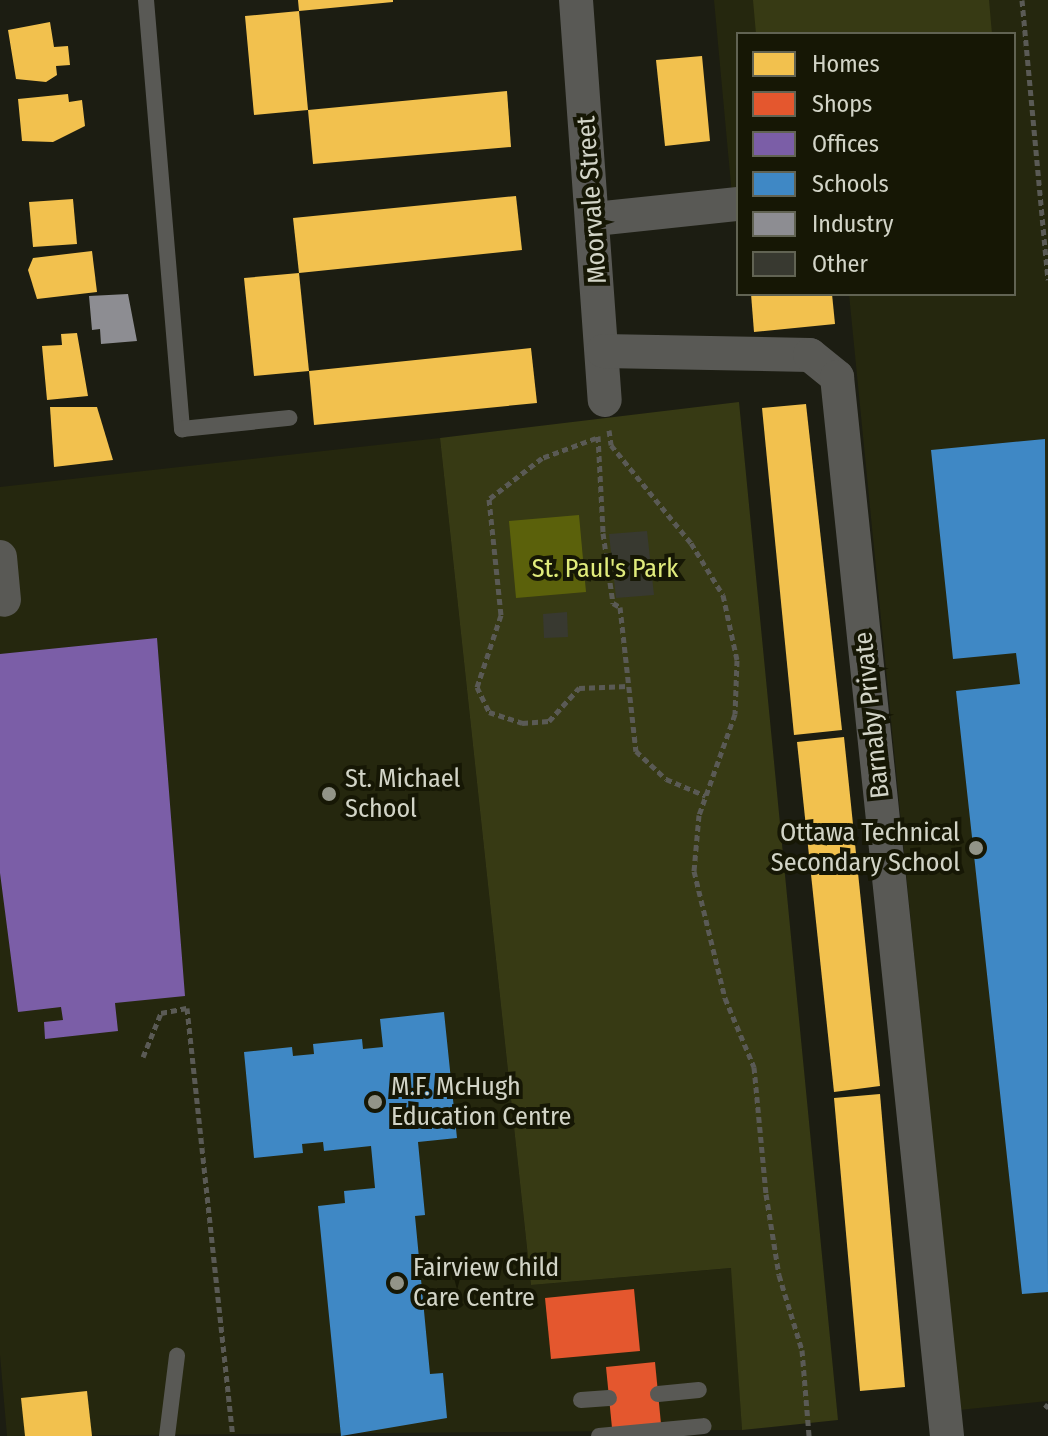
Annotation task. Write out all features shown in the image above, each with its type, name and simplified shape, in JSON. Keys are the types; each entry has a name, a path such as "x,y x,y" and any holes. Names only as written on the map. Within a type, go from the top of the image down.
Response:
{"street":[{"name":"Moorvale Street","path":"576,0 595,219 605,400"},
{"path":"595,219 736,204"},
{"name":"Barnaby Private","path":"603,351 810,355 837,377 947,1436"},
{"path":"0,557 4,600"}],"lane":[{"path":"146,0 182,429 289,418"},
{"path":"167,1436 177,1356"},
{"path":"658,1394 699,1390"},
{"path":"581,1400 609,1398"},
{"path":"599,1436 704,1426"}],"path":[{"path":"1022,0 1048,280"},
{"path":"628,686 579,688 549,721 522,723 489,712 477,687 501,615 489,499 542,458 596,438 607,423 611,445 691,543 723,595 737,660 735,714 706,796 694,871 725,998 754,1067 766,1194 779,1275 802,1350 809,1436"},
{"path":"596,438 636,751 666,779 706,796"},
{"path":"143,1057 161,1013 187,1008 233,1436"}],"shaded area":[{"name":"Ottawa Technical Secondary School","path":"714,0 1048,0 1048,1401 959,1410 849,296 1016,296 1016,32 736,32 735,228"},
{"path":"440,438 531,1285 732,1268 742,1430 7,1436 0,1355 0,487"},
{"path":"579,515 586,592 516,598 509,521"}],"green space":[{"path":"753,0 989,0 992,32 756,32"},
{"name":"St. Paul's Park","path":"739,402 838,1420 742,1430 731,1268 531,1285 440,438"}],"building: Homes":[{"path":"298,0 393,0 393,2 299,11"},
{"path":"299,11 308,110 254,115 245,16"},
{"path":"50,22 54,47 68,46 70,65 56,66 57,75 46,82 16,79 8,30"},
{"path":"702,56 710,141 665,146 656,60"},
{"path":"507,91 511,147 313,164 308,110"},
{"path":"68,94 69,102 82,100 85,126 53,142 22,141 18,99"},
{"path":"516,196 522,250 299,273 293,218"},
{"path":"73,199 77,244 33,247 29,202"},
{"path":"92,251 97,292 37,299 28,270 33,258"},
{"path":"299,273 309,371 254,376 244,278"},
{"path":"751,296 832,296 835,324 754,332"},
{"path":"77,333 88,396 47,400 42,346 62,345 61,334"},
{"path":"531,348 537,403 314,425 309,371"},
{"path":"806,404 842,730 794,735 762,408"},
{"path":"50,407 97,407 113,460 54,467"},
{"path":"844,737 880,1086 834,1092 797,742"},
{"path":"880,1094 905,1387 860,1391 834,1098"},
{"path":"87,1391 92,1436 25,1436 21,1398"}],"building: Shops":[{"path":"634,1289 640,1351 551,1359 545,1298"},
{"path":"655,1362 661,1424 612,1428 606,1367"}],"building: Offices":[{"path":"157,638 185,996 115,1003 118,1031 45,1039 44,1022 63,1020 61,1007 18,1012 0,873 0,654"}],"building: Schools":[{"path":"1045,439 1048,1292 1022,1294 956,691 1020,684 1016,653 953,659 931,450"},
{"path":"444,1012 457,1138 418,1142 425,1215 415,1216 430,1374 443,1373 447,1418 341,1436 318,1206 345,1203 344,1191 375,1188 371,1146 324,1151 323,1142 302,1144 303,1153 254,1158 244,1052 292,1047 293,1056 314,1054 313,1044 362,1039 363,1049 383,1047 380,1019"}],"building: Industry":[{"path":"128,294 137,341 101,344 100,329 92,330 89,296"}],"building: Other":[{"path":"647,531 654,595 616,598 609,534"},
{"path":"567,612 568,637 544,638 543,614"}],"place":[{"name":"St. Michael School","path":"329,794"},
{"name":"Ottawa Technical Secondary School","path":"976,848"},
{"name":"M.F. McHugh Education Centre","path":"375,1102"},
{"name":"Fairview Child Care Centre","path":"397,1283"}]}
